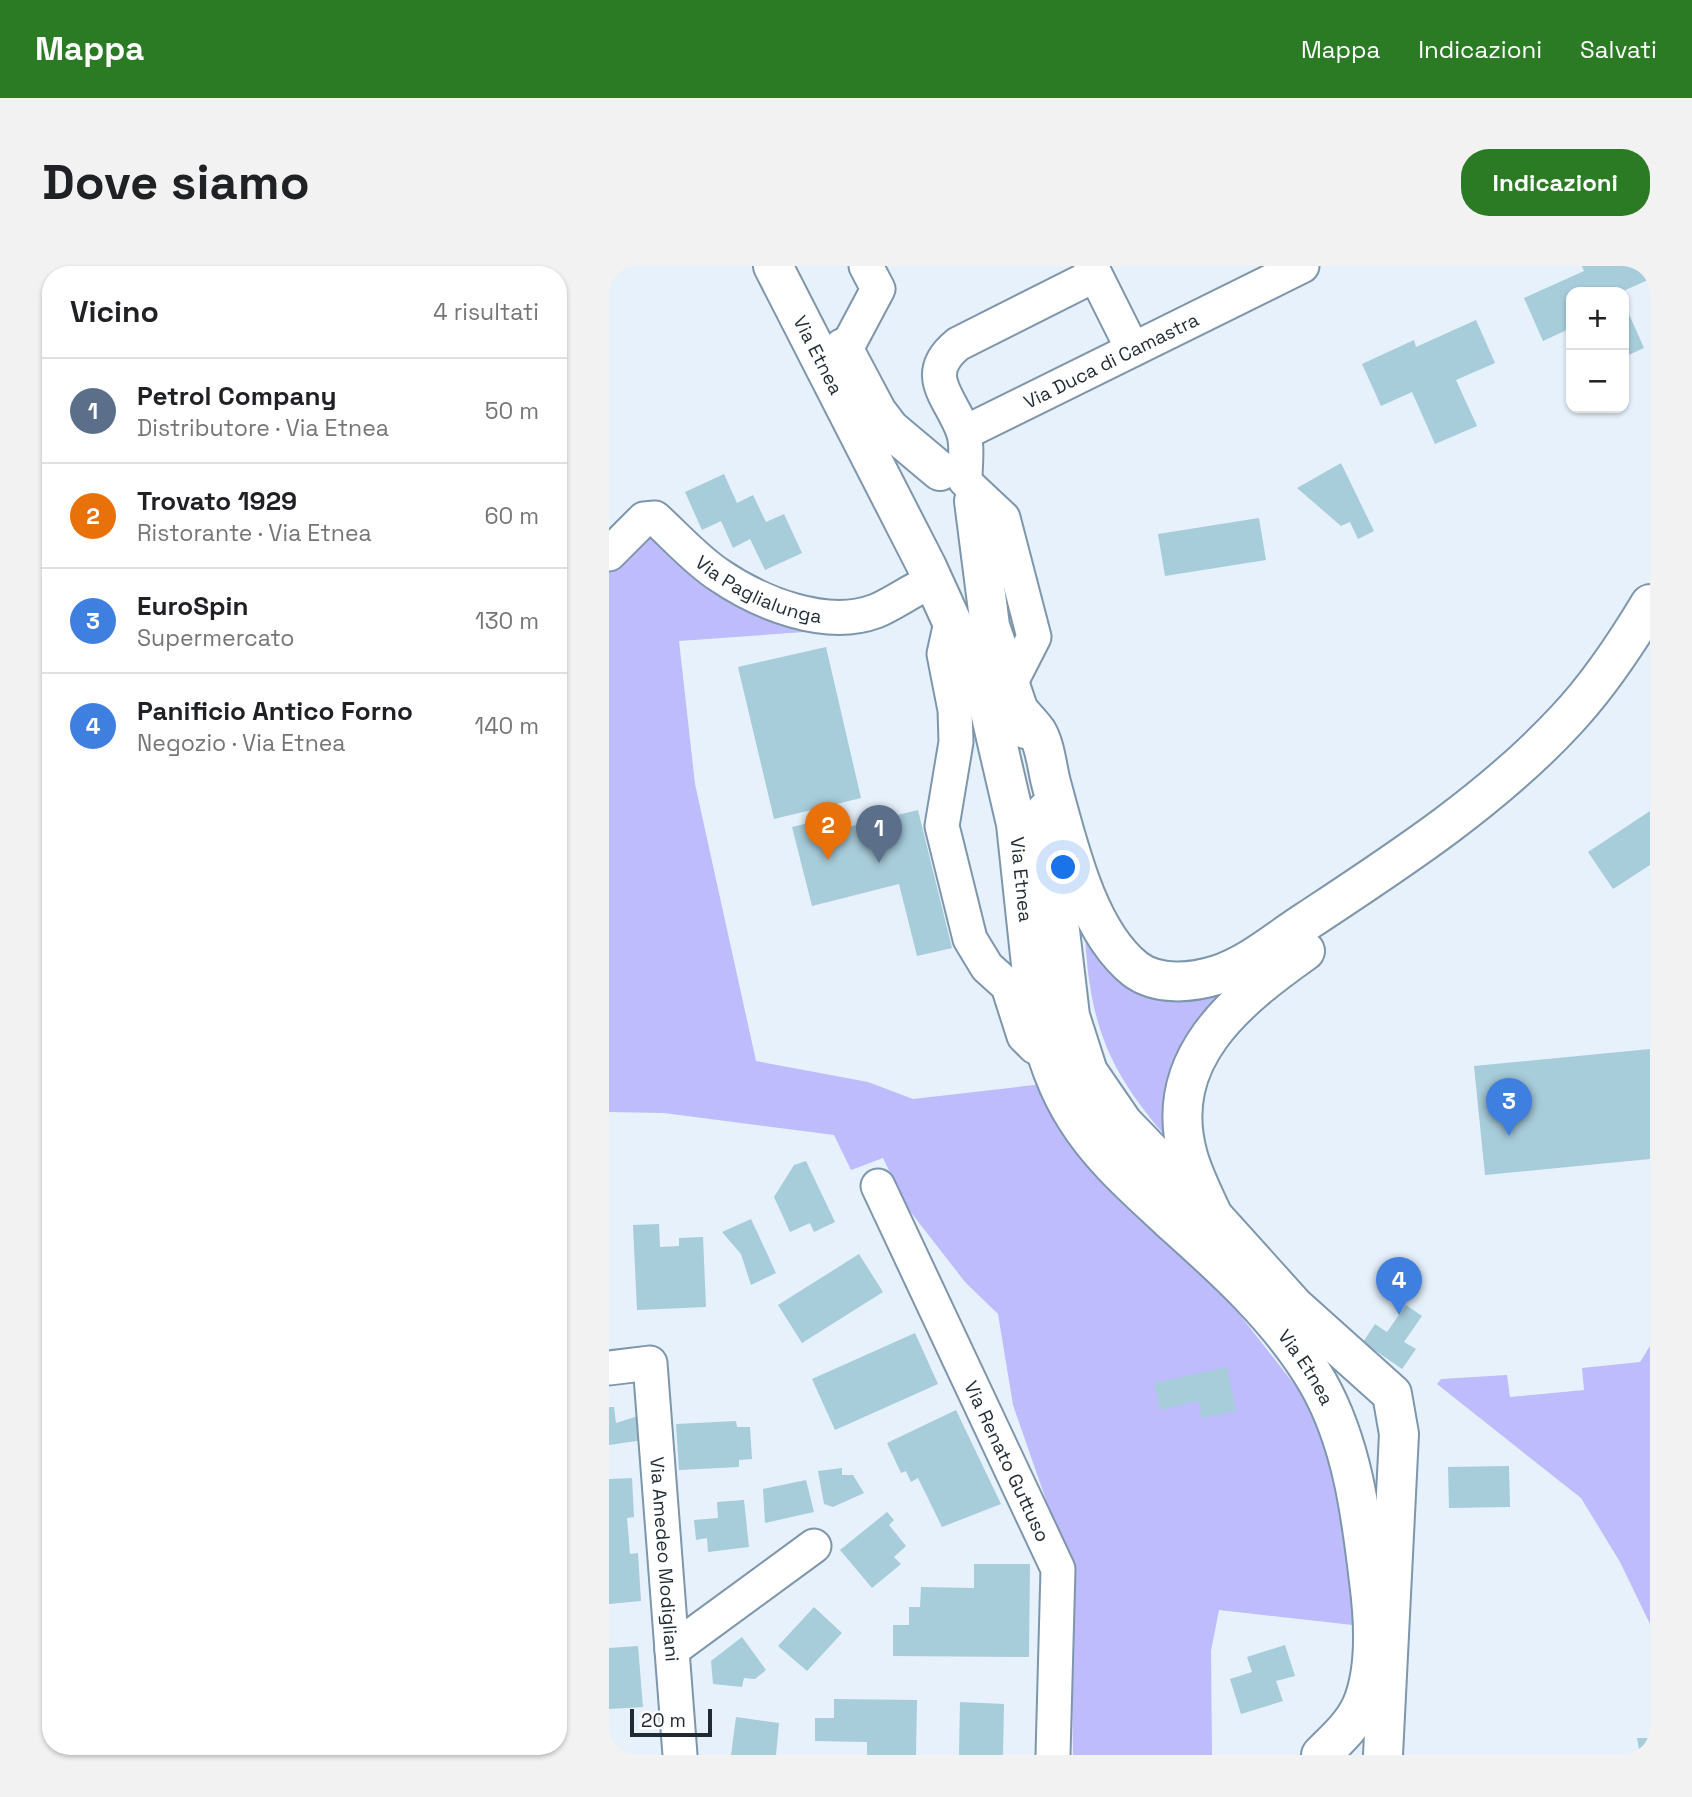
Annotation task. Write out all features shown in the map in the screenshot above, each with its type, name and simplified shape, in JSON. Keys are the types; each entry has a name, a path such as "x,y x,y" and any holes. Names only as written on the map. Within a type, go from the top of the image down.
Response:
{"main road":[{"name":"Via Etnea","path":"773,266 905,509 930,574 983,688 995,723 1016,824 1037,1020 1049,1062 1077,1120 1106,1157 1272,1321 1317,1382 1342,1435 1366,1556 1370,1591 1371,1651 1362,1706 1352,1723 1321,1755"},
{"name":"Via Etnea","path":"802,266 877,412 890,429 963,485 989,626 1037,769 1050,833 1064,982 1080,1053 1088,1072 1123,1124 1213,1216 1294,1307 1349,1359 1379,1380 1392,1394 1399,1434 1383,1755"},
{"path":"924,477 963,485 967,523 950,534 930,532 905,509 914,489 924,477"},
{"path":"1015,698 1038,733 1068,845 1095,916 1109,940 1136,970 1148,975 1173,981 1203,979 1238,966 1312,918 1459,816 1510,775 1568,719 1601,677 1650,604"},
{"path":"1213,1216 1188,1155 1184,1112 1199,1049 1211,1031 1277,971 1473,833 1527,790 1585,733 1650,648"},
{"path":"1342,1435 1358,1440 1375,1436 1388,1426 1396,1411"}],"street":[{"path":"845,351 878,289 866,266"},
{"name":"Via Duca di Camastra","path":"964,433 1302,266"},
{"path":"963,485 964,433 939,381 939,370 946,354 958,344 1093,271 1132,348"},
{"name":"Via Paglialunga","path":"609,554 644,519 655,518 719,575 768,600 806,614 843,617 875,611 930,574"},
{"path":"951,622 944,654 955,710 956,742 942,825 970,939 987,967 1008,986 1024,1036 1049,1062"},
{"name":"Via Renato Guttuso","path":"878,1186 1058,1569 1052,1755"},
{"name":"Via Amedeo Modigliani","path":"609,1368 650,1363 680,1755"},
{"path":"672,1650 814,1546"}],"shaded area":[{"path":"653,530 818,631 679,641 695,784 756,1061 868,1082 913,1099 1043,1084 1099,1174 1233,1306 1301,1393 1327,1446 1344,1521 1353,1625 1219,1610 1211,1651 1212,1755 1073,1755 1070,1569 1013,1405 998,1314 965,1282 906,1206 883,1158 851,1170 834,1135 664,1113 609,1112 609,566"},
{"path":"1085,935 1106,955 1233,990 1174,1146 1134,1096 1108,1050 1092,998"},
{"path":"1650,1346 1650,1624 1620,1562 1581,1498 1437,1384 1441,1379 1507,1375 1510,1397 1584,1390 1582,1368 1640,1362"}],"building":[{"path":"1582,266 1642,266 1648,280 1629,288 1566,287 1566,330 1543,341 1524,298 1584,271"},
{"path":"1629,314 1644,348 1629,355"},
{"path":"1476,320 1495,363 1456,380 1477,426 1435,444 1412,392 1381,406 1362,364 1414,340 1416,347"},
{"path":"1341,463 1374,531 1358,539 1350,522 1341,526 1297,488"},
{"path":"724,474 737,503 753,495 766,522 784,514 802,553 765,570 750,539 733,548 721,521 702,530 685,492"},
{"path":"1259,518 1266,560 1165,576 1158,534"},
{"path":"826,647 861,798 774,819 738,667"},
{"path":"918,810 952,948 917,956 899,884 812,906 792,827 845,814 848,827"},
{"path":"1650,811 1650,865 1613,889 1588,852"},
{"path":"1650,1049 1650,1159 1485,1175 1474,1066"},
{"path":"806,1161 835,1222 814,1232 810,1223 790,1232 774,1197 794,1165"},
{"path":"751,1219 776,1273 751,1285 741,1254 722,1232"},
{"path":"659,1224 660,1247 679,1246 679,1238 703,1237 706,1307 637,1310 633,1225"},
{"path":"859,1254 883,1292 802,1343 778,1305"},
{"path":"1406,1305 1422,1316 1404,1342 1416,1349 1402,1369 1363,1342 1375,1324 1387,1332"},
{"path":"915,1333 938,1384 835,1430 812,1379"},
{"path":"1227,1367 1236,1411 1202,1418 1198,1401 1160,1410 1154,1383"},
{"path":"609,1407 614,1407 616,1423 641,1415 643,1440 609,1445"},
{"path":"956,1410 1001,1504 942,1527 918,1478 911,1482 906,1471 901,1473 887,1443"},
{"path":"736,1421 737,1427 750,1427 752,1459 739,1460 739,1467 679,1470 676,1424"},
{"path":"1509,1466 1510,1507 1449,1508 1448,1467"},
{"path":"842,1468 842,1475 853,1475 864,1493 833,1507 824,1504 818,1471"},
{"path":"632,1478 634,1517 627,1518 630,1554 638,1553 641,1601 609,1604 609,1479"},
{"path":"806,1480 814,1512 765,1523 763,1489"},
{"path":"744,1500 749,1547 708,1552 707,1538 696,1540 694,1520 718,1518 717,1502"},
{"path":"887,1512 894,1520 889,1525 906,1546 894,1557 901,1564 872,1588 840,1550"},
{"path":"974,1564 1030,1564 1029,1657 893,1656 893,1625 909,1625 909,1607 920,1607 921,1587 974,1588"},
{"path":"814,1607 842,1633 807,1671 778,1646"},
{"path":"742,1637 766,1670 755,1679 744,1678 742,1687 713,1684 711,1661"},
{"path":"1285,1645 1295,1676 1276,1681 1283,1701 1241,1714 1230,1679 1252,1672 1247,1657"},
{"path":"638,1646 643,1707 609,1709 609,1648"},
{"path":"834,1699 917,1700 916,1755 867,1755 867,1742 815,1741 815,1718 834,1718"},
{"path":"960,1702 1004,1704 1003,1755 959,1755"},
{"path":"736,1717 779,1723 776,1755 731,1755"},
{"path":"1637,1738 1650,1738 1650,1755 1640,1755"}],"place":[{"name":"Trovato 1929","path":"828,860"},
{"name":"Petrol Company","path":"879,863"},
{"name":"EuroSpin","path":"1509,1136"},
{"name":"Panificio Antico Forno","path":"1399,1315"}]}
